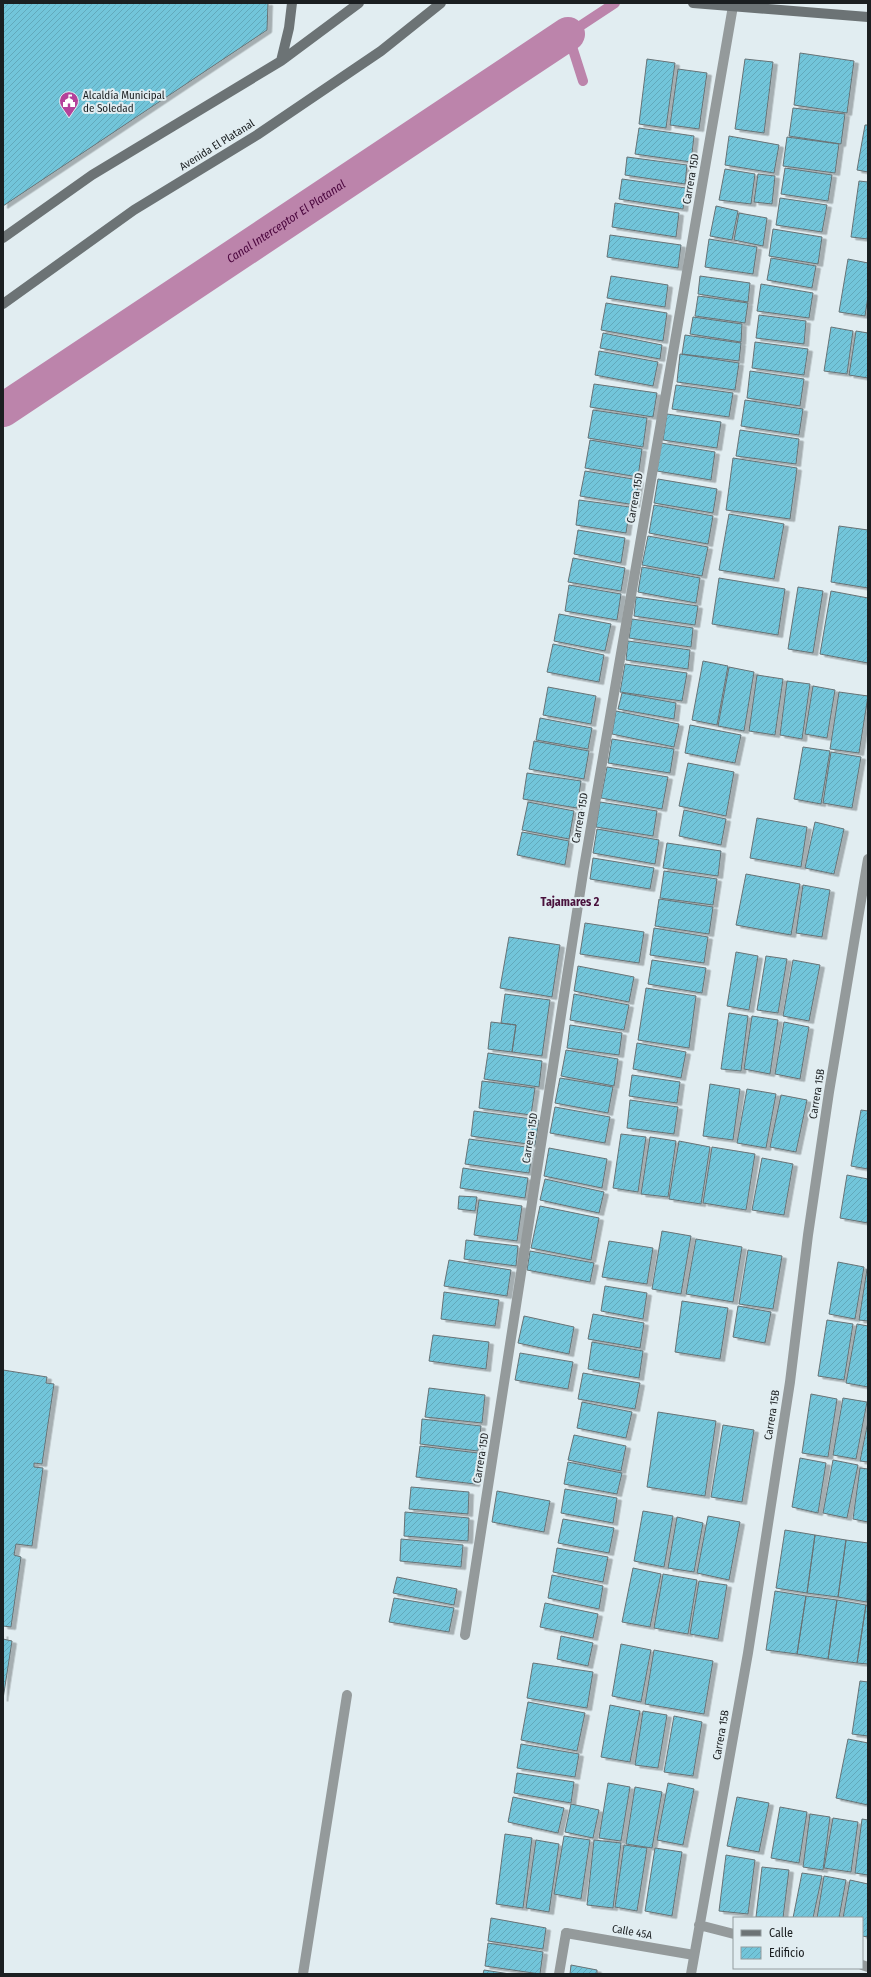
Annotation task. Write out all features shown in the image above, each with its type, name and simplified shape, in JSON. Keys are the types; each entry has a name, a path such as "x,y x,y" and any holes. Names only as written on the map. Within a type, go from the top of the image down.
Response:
{"main road":[{"path":"281,61 290,28 292,3"},
{"path":"3,238 92,175 281,61 359,3"},
{"name":"Avenida El Platanal","path":"3,304 134,210 257,135 374,55 441,3"},
{"path":"693,3 868,17"}],"street":[{"name":"Carrera 15D","path":"466,1635 583,873 733,6"},
{"name":"Carrera 15B","path":"691,1974 749,1645 790,1382 808,1235 827,1108 868,859"},
{"path":"303,1974 347,1695"},
{"path":"699,1925 733,1934"},
{"name":"Calle 45A","path":"559,1974 566,1933 694,1955"}],"building":[{"name":"Alcaldía Municipal de Soledad","path":"3,3 268,3 267,30 3,206"},
{"path":"800,53 854,61 847,113 794,105"},
{"path":"647,59 675,63 666,128 639,124"},
{"path":"745,59 773,62 764,133 735,129"},
{"path":"678,69 707,73 699,129 670,125"},
{"path":"793,108 845,114 841,144 789,136"},
{"path":"865,125 868,125 868,172 857,170"},
{"path":"639,128 694,136 691,162 635,154"},
{"path":"729,136 779,145 774,173 725,165"},
{"path":"787,137 839,144 835,173 783,166"},
{"path":"627,157 687,165 685,184 625,175"},
{"path":"785,168 832,175 828,201 781,194"},
{"path":"725,169 755,174 751,204 719,200"},
{"path":"758,174 775,176 772,204 754,202"},
{"path":"622,179 686,188 683,209 619,199"},
{"path":"859,181 868,182 868,239 851,237"},
{"path":"780,198 827,205 822,232 776,225"},
{"path":"615,203 679,213 676,237 612,227"},
{"path":"716,206 738,211 732,240 710,236"},
{"path":"739,213 767,218 763,246 734,240"},
{"path":"773,229 822,237 818,264 769,256"},
{"path":"610,235 681,245 678,268 607,257"},
{"path":"709,239 757,247 753,274 705,267"},
{"path":"771,258 816,266 812,288 767,280"},
{"path":"848,259 868,263 868,296 865,316 839,312"},
{"path":"611,276 668,285 665,307 607,298"},
{"path":"700,276 750,283 748,302 698,294"},
{"path":"761,284 813,293 809,318 757,311"},
{"path":"698,296 748,303 745,323 695,316"},
{"path":"606,303 667,313 663,341 601,330"},
{"path":"759,315 806,321 804,344 756,338"},
{"path":"693,317 742,324 741,342 690,334"},
{"path":"831,327 853,331 847,374 824,371"},
{"path":"856,331 868,333 868,378 849,375"},
{"path":"603,333 662,345 660,359 600,348"},
{"path":"685,335 741,343 739,361 682,354"},
{"path":"755,342 808,349 804,375 752,368"},
{"path":"599,351 658,362 653,386 595,375"},
{"path":"680,354 739,363 735,390 677,382"},
{"path":"750,371 804,379 800,406 747,398"},
{"path":"594,384 657,393 653,417 590,407"},
{"path":"676,385 733,393 729,417 672,409"},
{"path":"745,400 803,409 799,435 741,426"},
{"path":"593,410 647,418 643,447 588,438"},
{"path":"667,414 721,422 717,448 663,440"},
{"path":"740,430 799,439 796,464 736,456"},
{"path":"590,440 642,449 638,477 585,468"},
{"path":"661,443 715,452 711,480 657,471"},
{"path":"733,458 797,468 790,519 726,510"},
{"path":"585,471 639,480 635,505 580,496"},
{"path":"658,479 717,489 713,513 654,503"},
{"path":"579,500 630,507 626,533 576,525"},
{"path":"654,505 713,516 708,544 649,533"},
{"path":"729,514 784,524 774,579 719,570"},
{"path":"839,526 868,530 868,588 831,582"},
{"path":"578,530 625,538 621,563 574,554"},
{"path":"648,536 708,547 702,576 642,565"},
{"path":"573,558 625,568 621,591 568,582"},
{"path":"642,567 700,578 696,603 638,592"},
{"path":"719,578 785,589 778,635 712,624"},
{"path":"569,585 621,594 617,620 565,611"},
{"path":"798,587 823,591 813,653 788,649"},
{"path":"831,591 868,598 868,663 820,654"},
{"path":"636,597 698,606 695,625 634,616"},
{"path":"559,614 611,624 605,651 554,641"},
{"path":"632,619 693,628 691,647 629,638"},
{"path":"628,641 690,650 688,669 626,660"},
{"path":"553,644 604,655 599,682 547,672"},
{"path":"703,661 728,666 717,725 692,720"},
{"path":"625,664 687,673 682,701 620,692"},
{"path":"729,667 754,672 744,731 718,726"},
{"path":"757,675 783,679 775,735 749,731"},
{"path":"787,681 810,684 802,739 780,735"},
{"path":"813,686 835,690 827,738 805,734"},
{"path":"548,687 596,696 591,724 543,715"},
{"path":"839,692 868,696 859,753 830,749"},
{"path":"622,693 676,703 674,719 618,709"},
{"path":"616,711 679,724 674,747 612,734"},
{"path":"540,718 592,728 588,749 536,740"},
{"path":"690,725 741,735 735,763 685,753"},
{"path":"612,739 674,749 670,773 608,763"},
{"path":"534,741 589,751 584,779 529,769"},
{"path":"803,747 830,751 821,804 794,799"},
{"path":"831,752 861,757 852,808 823,803"},
{"path":"688,763 734,772 726,816 679,806"},
{"path":"607,767 668,777 662,809 601,798"},
{"path":"527,773 581,781 577,808 523,799"},
{"path":"528,802 574,811 569,839 522,830"},
{"path":"600,802 657,811 653,836 596,827"},
{"path":"684,810 726,819 721,845 679,836"},
{"path":"757,818 807,827 801,867 750,858"},
{"path":"815,822 844,829 834,874 805,868"},
{"path":"597,829 659,840 655,864 593,853"},
{"path":"522,832 569,841 565,865 517,855"},
{"path":"667,843 721,851 718,876 663,868"},
{"path":"593,858 654,868 650,889 590,879"},
{"path":"664,871 717,879 713,905 660,898"},
{"path":"746,874 800,884 791,935 736,925"},
{"path":"803,885 830,890 822,937 796,933"},
{"path":"659,899 713,907 709,934 655,926"},
{"path":"585,923 644,932 639,963 580,954"},
{"path":"654,928 708,937 704,963 650,955"},
{"path":"509,937 560,945 552,997 500,988"},
{"path":"736,952 758,956 749,1010 727,1006"},
{"path":"766,956 787,959 778,1013 757,1010"},
{"path":"652,960 706,968 702,993 648,984"},
{"path":"793,960 820,965 809,1021 783,1016"},
{"path":"578,966 634,977 629,1002 574,991"},
{"path":"646,988 696,996 689,1048 638,1040"},
{"path":"505,994 550,1000 542,1056 512,1052 516,1025 501,1023"},
{"path":"574,994 629,1005 624,1030 570,1020"},
{"path":"729,1013 748,1016 741,1071 721,1069"},
{"path":"752,1016 778,1020 770,1074 744,1069"},
{"path":"491,1022 516,1025 512,1052 488,1049"},
{"path":"784,1022 809,1027 800,1079 775,1074"},
{"path":"570,1025 622,1033 619,1055 567,1048"},
{"path":"637,1043 686,1052 681,1078 633,1069"},
{"path":"566,1050 618,1059 614,1086 561,1076"},
{"path":"488,1053 542,1061 539,1087 484,1079"},
{"path":"632,1075 680,1082 677,1103 629,1096"},
{"path":"560,1078 613,1087 608,1113 555,1103"},
{"path":"482,1081 535,1088 531,1115 479,1108"},
{"path":"710,1084 740,1089 733,1140 703,1136"},
{"path":"747,1089 776,1094 766,1148 737,1143"},
{"path":"781,1095 807,1100 796,1152 770,1147"},
{"path":"630,1100 678,1107 674,1134 627,1128"},
{"path":"555,1107 610,1117 605,1143 550,1133"},
{"path":"861,1110 868,1111 868,1169 851,1166"},
{"path":"474,1111 539,1120 535,1145 471,1136"},
{"path":"621,1134 646,1137 638,1192 613,1188"},
{"path":"650,1137 676,1141 668,1197 641,1194"},
{"path":"469,1139 533,1148 529,1173 465,1164"},
{"path":"679,1141 710,1147 701,1204 669,1199"},
{"path":"712,1147 755,1154 746,1210 703,1203"},
{"path":"549,1148 607,1159 602,1188 544,1176"},
{"path":"762,1158 793,1164 784,1215 752,1210"},
{"path":"463,1168 528,1178 525,1198 460,1188"},
{"path":"847,1175 868,1179 868,1223 840,1218"},
{"path":"545,1179 604,1192 599,1213 540,1200"},
{"path":"459,1196 477,1197 475,1211 458,1209"},
{"path":"479,1200 522,1206 517,1241 474,1235"},
{"path":"540,1206 599,1218 591,1260 531,1248"},
{"path":"662,1231 691,1236 681,1294 652,1289"},
{"path":"696,1239 742,1247 733,1302 686,1294"},
{"path":"466,1240 518,1246 516,1266 464,1259"},
{"path":"609,1241 653,1248 647,1284 602,1277"},
{"path":"748,1250 782,1256 773,1309 739,1304"},
{"path":"530,1251 594,1263 590,1282 527,1270"},
{"path":"449,1260 511,1270 507,1296 444,1286"},
{"path":"838,1262 864,1267 855,1319 829,1314"},
{"path":"868,1269 868,1321 859,1320"},
{"path":"605,1286 647,1293 643,1319 601,1311"},
{"path":"444,1292 499,1300 495,1326 441,1319"},
{"path":"682,1301 728,1308 720,1359 675,1352"},
{"path":"738,1306 771,1312 765,1343 733,1337"},
{"path":"593,1314 644,1323 640,1348 588,1339"},
{"path":"524,1316 574,1327 569,1354 518,1343"},
{"path":"827,1320 853,1324 844,1380 818,1376"},
{"path":"857,1324 868,1326 868,1387 846,1383"},
{"path":"433,1335 489,1342 486,1369 429,1361"},
{"path":"592,1342 643,1351 639,1378 588,1369"},
{"path":"520,1353 573,1362 568,1389 515,1380"},
{"path":"3,1370 47,1377 46,1383 54,1384 42,1464 34,1463 34,1467 43,1468 32,1546 16,1544 14,1555 21,1557 11,1627 3,1626"},
{"path":"583,1373 640,1383 635,1409 578,1399"},
{"path":"429,1388 485,1395 482,1423 425,1417"},
{"path":"811,1394 837,1399 828,1457 802,1453"},
{"path":"843,1398 867,1402 856,1459 833,1455"},
{"path":"582,1402 632,1412 626,1438 577,1428"},
{"path":"658,1412 716,1421 705,1496 647,1487"},
{"path":"422,1419 481,1426 478,1451 420,1444"},
{"path":"868,1421 868,1462 860,1461"},
{"path":"723,1425 754,1430 742,1502 711,1497"},
{"path":"574,1435 626,1446 621,1471 568,1460"},
{"path":"420,1446 478,1453 475,1484 416,1477"},
{"path":"800,1458 826,1463 818,1513 792,1507"},
{"path":"833,1460 858,1465 847,1518 823,1513"},
{"path":"568,1462 622,1473 617,1494 564,1484"},
{"path":"860,1468 868,1469 868,1522 853,1519"},
{"path":"411,1487 469,1492 468,1514 409,1509"},
{"path":"565,1489 617,1498 613,1523 561,1513"},
{"path":"497,1491 550,1501 544,1532 492,1522"},
{"path":"643,1511 673,1516 664,1567 634,1561"},
{"path":"405,1512 469,1518 468,1541 404,1536"},
{"path":"708,1516 740,1522 729,1580 697,1573"},
{"path":"677,1517 703,1523 694,1572 668,1568"},
{"path":"563,1519 614,1528 609,1553 558,1543"},
{"path":"785,1530 815,1535 807,1593 776,1588"},
{"path":"815,1535 846,1540 838,1597 807,1593"},
{"path":"401,1539 463,1545 461,1567 400,1561"},
{"path":"846,1540 868,1543 867,1602 838,1597"},
{"path":"557,1548 608,1557 603,1582 553,1572"},
{"path":"633,1568 661,1574 650,1627 622,1622"},
{"path":"663,1574 697,1580 688,1634 654,1628"},
{"path":"552,1575 603,1586 599,1609 548,1598"},
{"path":"397,1577 457,1589 454,1605 393,1593"},
{"path":"699,1581 727,1585 718,1639 690,1634"},
{"path":"775,1591 806,1596 797,1654 766,1650"},
{"path":"806,1596 837,1600 828,1659 797,1654"},
{"path":"394,1598 454,1608 449,1632 389,1622"},
{"path":"837,1600 866,1605 857,1663 828,1659"},
{"path":"545,1603 598,1614 593,1638 540,1627"},
{"path":"866,1605 868,1605 868,1664 857,1663"},
{"path":"561,1636 593,1643 588,1666 557,1659"},
{"path":"3,1639 12,1641 3,1699"},
{"path":"621,1644 651,1650 641,1702 612,1696"},
{"path":"654,1650 713,1661 704,1714 645,1704"},
{"path":"533,1663 593,1672 587,1708 527,1698"},
{"path":"860,1681 868,1682 868,1736 852,1734"},
{"path":"528,1702 585,1713 577,1751 521,1740"},
{"path":"610,1705 640,1711 630,1762 601,1757"},
{"path":"643,1711 667,1715 658,1768 635,1765"},
{"path":"674,1716 702,1722 693,1776 664,1772"},
{"path":"848,1739 868,1743 868,1805 836,1798"},
{"path":"521,1744 579,1754 575,1777 517,1768"},
{"path":"517,1773 574,1782 571,1803 514,1793"},
{"path":"608,1783 630,1787 621,1841 599,1838"},
{"path":"668,1783 694,1789 683,1845 657,1840"},
{"path":"635,1787 662,1792 652,1848 626,1844"},
{"path":"513,1797 564,1808 558,1833 508,1822"},
{"path":"737,1797 769,1803 759,1852 727,1846"},
{"path":"571,1804 599,1810 593,1838 565,1832"},
{"path":"780,1807 807,1812 799,1863 771,1858"},
{"path":"810,1814 830,1817 823,1870 803,1867"},
{"path":"833,1818 858,1822 851,1872 824,1868"},
{"path":"862,1819 868,1820 868,1875 855,1873"},
{"path":"505,1834 532,1838 523,1908 496,1904"},
{"path":"564,1836 590,1840 581,1899 554,1894"},
{"path":"536,1840 559,1844 549,1912 526,1908"},
{"path":"594,1840 621,1843 613,1908 587,1905"},
{"path":"624,1845 647,1848 637,1911 615,1907"},
{"path":"655,1848 682,1852 672,1916 645,1911"},
{"path":"726,1855 755,1860 748,1914 719,1911"},
{"path":"762,1867 789,1870 783,1917 756,1917"},
{"path":"802,1873 822,1876 813,1917 793,1917"},
{"path":"824,1876 846,1880 839,1917 817,1917"},
{"path":"850,1880 868,1884 868,1937 863,1936 863,1917 843,1917"},
{"path":"491,1918 546,1928 543,1949 488,1941"},
{"path":"488,1943 543,1952 540,1974 485,1966"},
{"path":"571,1965 597,1970 597,1974 570,1974"},
{"path":"484,1970 510,1974 483,1974"}],"waterway":[{"name":"Canal Interceptor El Platanal","path":"583,81 568,34 615,3"},
{"name":"Canal Interceptor El Platanal","path":"3,410 568,34"}],"place":[{"name":"Alcaldía Municipal de Soledad","path":"69,118"}],"district":[{"name":"Tajamares 2","path":"570,902"}]}
